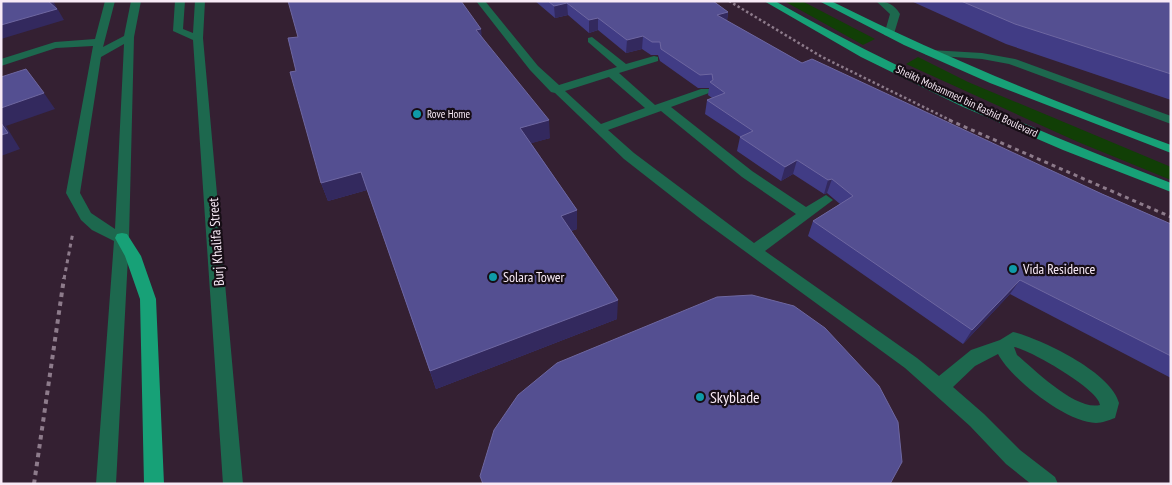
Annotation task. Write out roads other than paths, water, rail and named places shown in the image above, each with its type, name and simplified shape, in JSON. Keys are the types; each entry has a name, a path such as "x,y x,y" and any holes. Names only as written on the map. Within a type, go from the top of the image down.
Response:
{"main road":[{"name":"Sheikh Mohammed bin Rashid Boulevard","path":"768,1 940,90 1024,129 1171,188"},
{"path":"823,1 930,54 1059,107 1171,149"},
{"path":"122,238 133,256 148,299 154,484"}],"street":[{"path":"110,1 96,56 74,176 73,193 78,209 91,223 122,238"},
{"path":"106,484 122,238 129,37 136,1"},
{"path":"180,1 178,30 198,38"},
{"name":"Burj Khalifa Street","path":"200,1 198,38 219,285 233,484"},
{"path":"480,1 515,47 555,90 665,186 882,341 941,387 1013,457 1048,484"},
{"path":"880,1 893,10 895,14 890,35"},
{"path":"96,56 129,37"},
{"path":"592,40 624,69"},
{"path":"1,63 55,45 100,42"},
{"path":"930,54 982,56 1011,61 1171,120"},
{"path":"555,90 654,59"},
{"path":"612,73 657,107 696,131 747,174 806,214"},
{"path":"598,129 657,107 705,92"},
{"path":"754,251 826,200"},
{"path":"941,387 975,356 993,348 1004,346 1007,342 1021,340 1095,383 1109,398 1110,406 1108,412 1093,416 1072,408 1011,360 1005,353 1004,346"},
{"path":"1013,457 1030,484"}],"place":[{"name":"Rove Home","path":"417,114"},
{"name":"Vida Residence","path":"1013,269"},
{"name":"Solara Tower","path":"493,277"},
{"name":"Skyblade","path":"700,397"}]}
